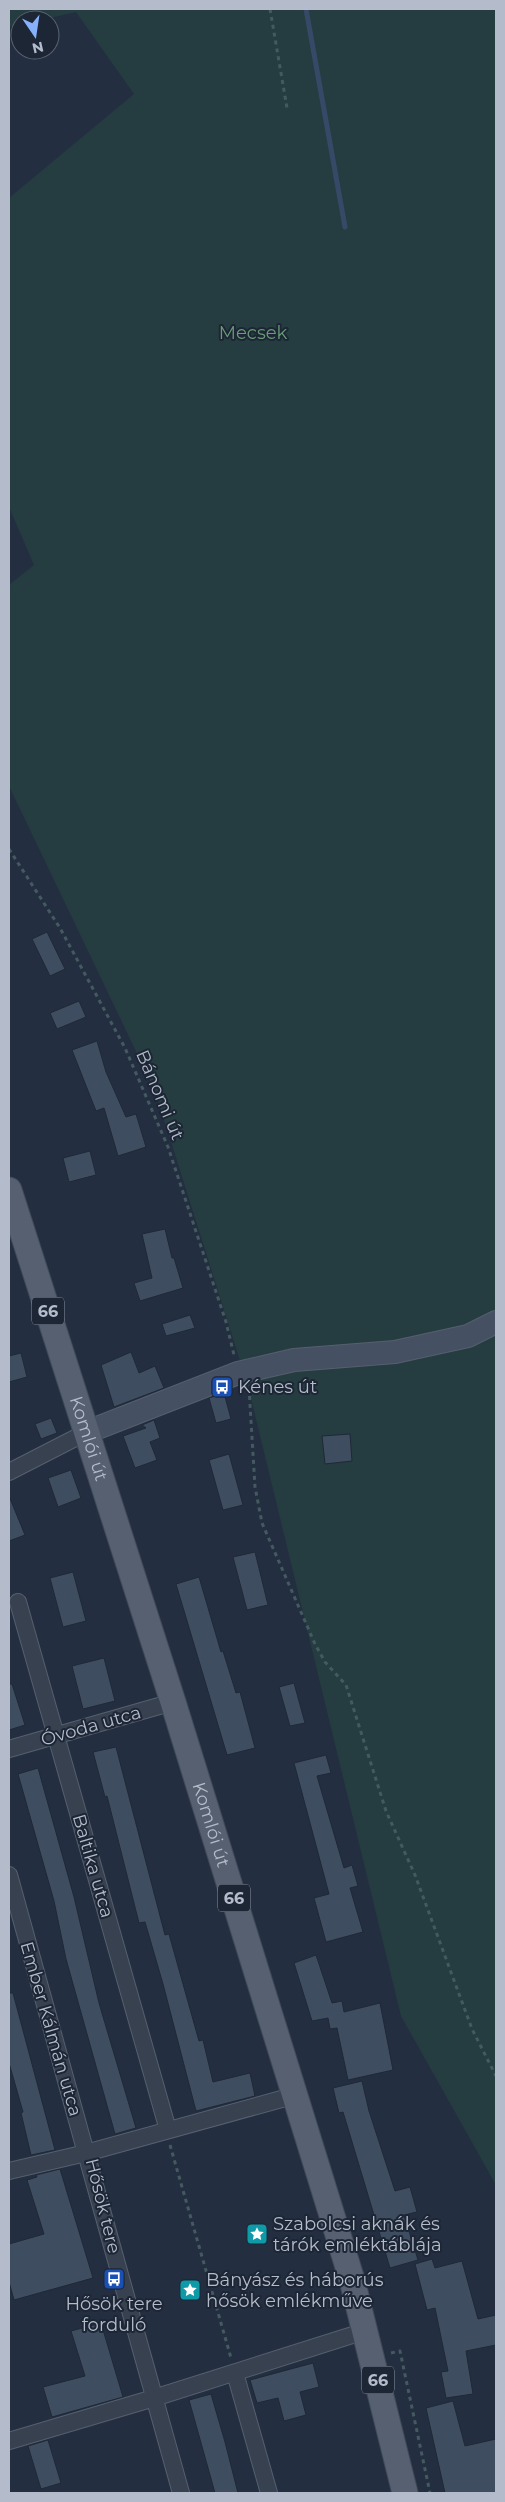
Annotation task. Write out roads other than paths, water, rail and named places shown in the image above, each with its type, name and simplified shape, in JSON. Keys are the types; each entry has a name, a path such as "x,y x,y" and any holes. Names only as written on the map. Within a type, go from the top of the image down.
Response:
{"main road":[{"name":"Komlói út","path":"9,1190 296,2094 352,2280 405,2493"}],"street":[{"path":"9,1472 86,1432 242,1371 294,1360 394,1352 468,1336 496,1322"},
{"name":"Baltika utca","path":"18,1602 168,2130"},
{"name":"Óvoda utca","path":"9,1749 173,1702"},
{"name":"Ember Kálmán utca","path":"9,1875 86,2153"},
{"name":"Hősök tere","path":"181,2493 86,2153 296,2094"},
{"path":"9,2171 86,2153"},
{"path":"9,2441 235,2373 365,2331"},
{"path":"235,2373 269,2493"}],"waterway":[{"path":"306,9 345,227"}],"place":[{"name":"Kénes út","path":"222,1387"},
{"name":"Szabolcsi aknák és tárók emléktáblája","path":"257,2234"},
{"name":"Hősök tere forduló","path":"114,2279"},
{"name":"Bányász és háborús hősök emlékműve","path":"190,2290"}],"park label":[{"name":"Mecsek","path":"253,333"}]}
